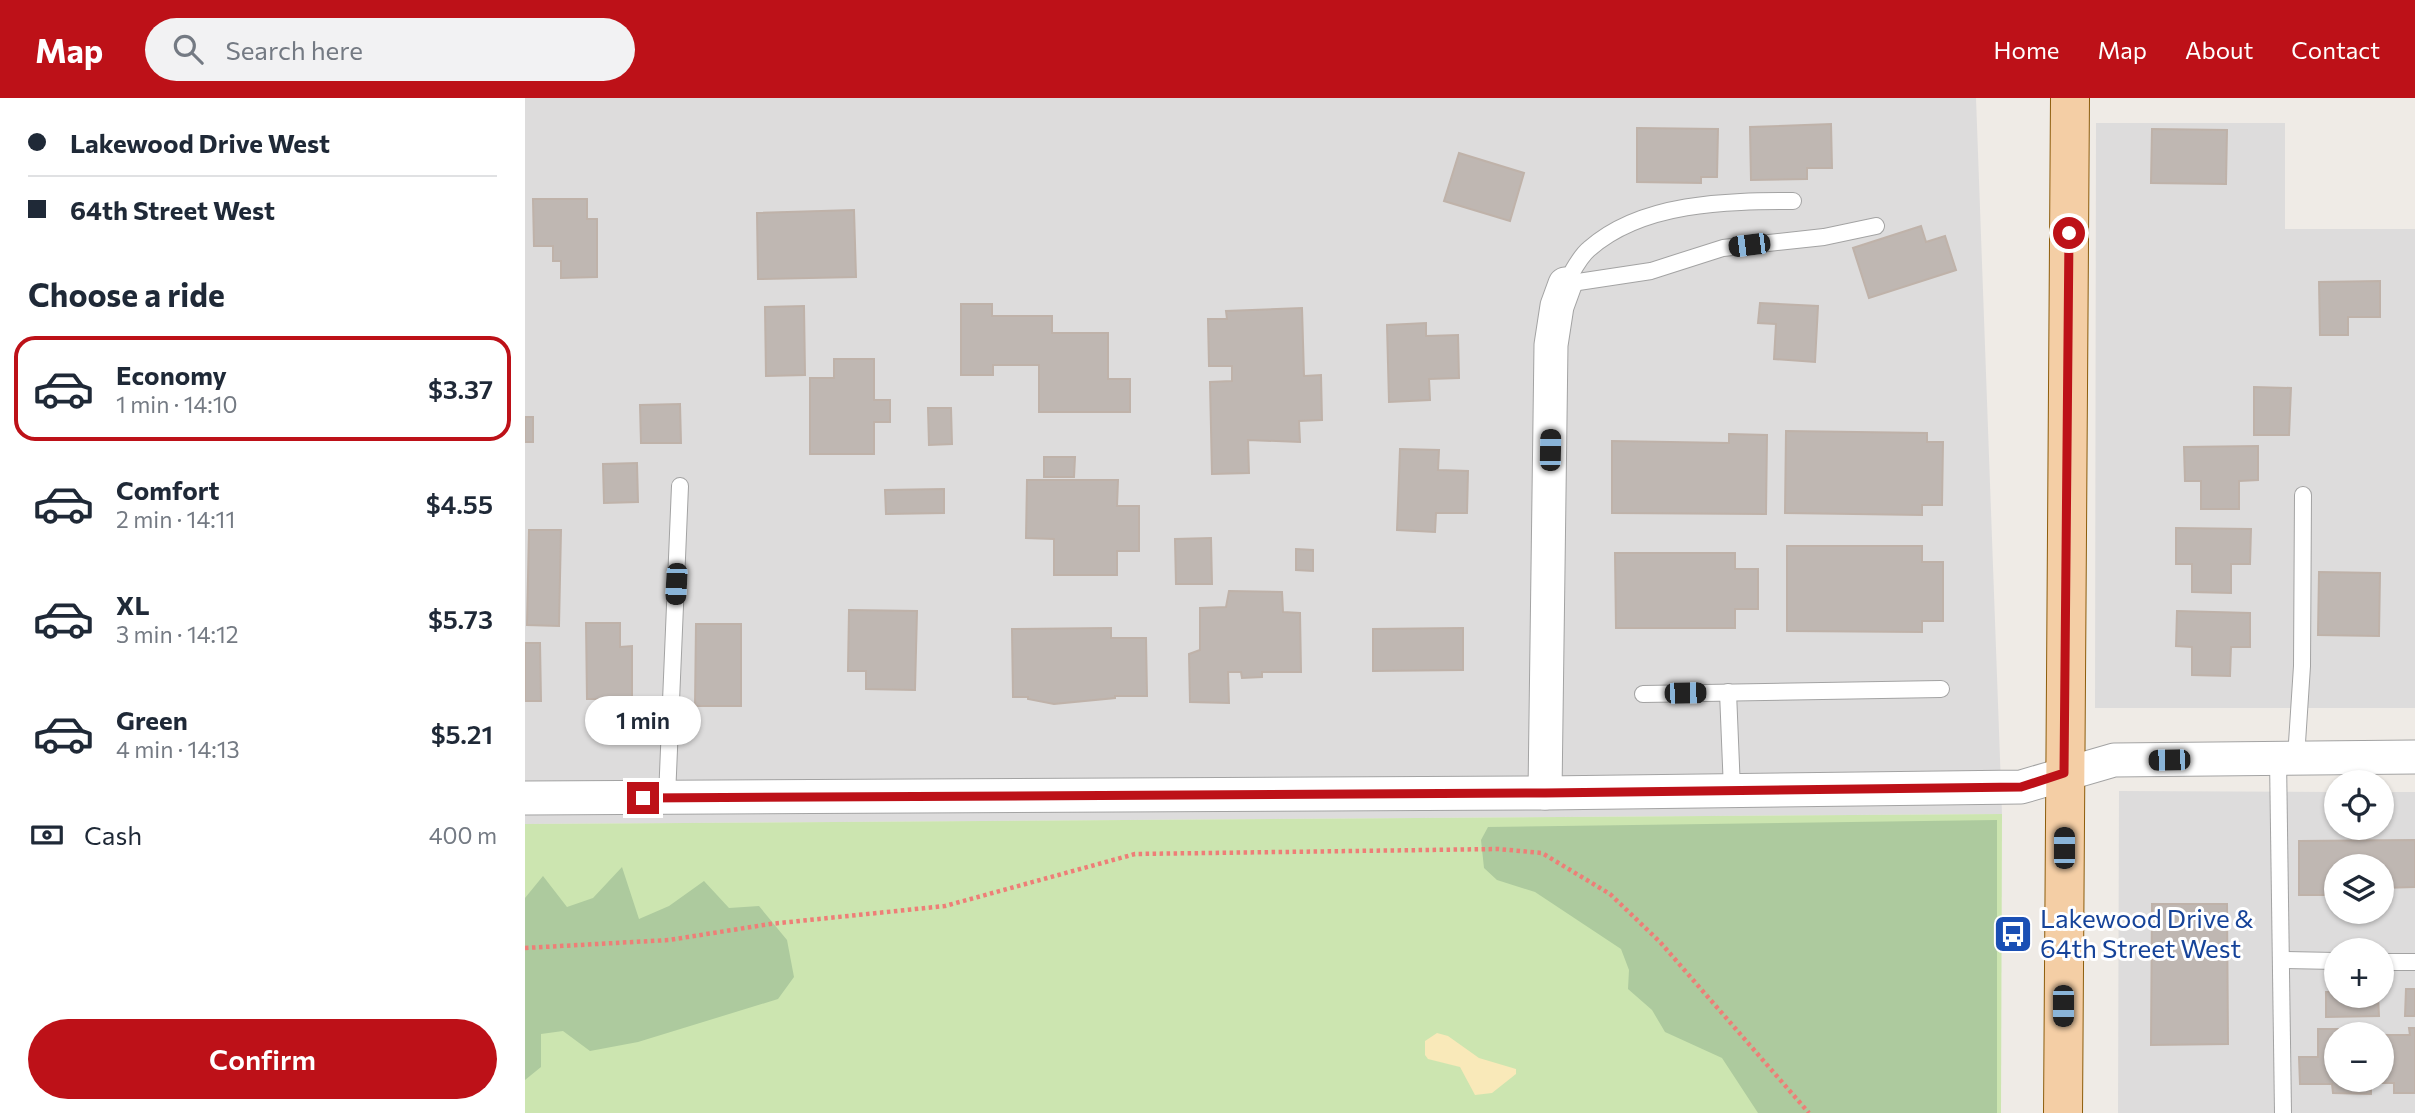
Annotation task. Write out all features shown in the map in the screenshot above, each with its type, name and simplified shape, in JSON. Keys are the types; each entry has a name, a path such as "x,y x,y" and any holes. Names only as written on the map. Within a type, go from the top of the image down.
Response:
{"main road":[{"path":"2063,1113 2070,98"}],"street":[{"path":"1545,793 1551,345 1565,284"},
{"path":"525,798 1545,793 2021,787 2114,760 2415,757"}],"lane":[{"path":"1565,284 1587,249 1623,227 1675,210 1734,201 1793,201"},
{"path":"1565,284 1651,271 1723,248 1824,237 1876,226"},
{"path":"667,797 680,486"},
{"path":"2283,1113 2281,960 2287,758 2302,666 2304,495"},
{"path":"1643,694 1941,689"},
{"path":"1728,692 1732,790"},
{"path":"2281,960 2324,961"},
{"path":"2394,961 2415,962"}],"path":[{"path":"525,948 669,940 770,924 945,906 1135,854 1498,849 1542,853 1610,894 1660,942 1809,1113"}],"shaded area":[{"path":"525,98 1976,98 2002,814 525,824"},
{"path":"2096,123 2285,123 2285,229 2415,229 2415,708 2095,708"},
{"path":"2119,791 2324,792 2324,840 2394,840 2394,792 2415,792 2415,1113 2118,1113"}],"green space":[{"path":"2002,814 2001,1113 525,1113 525,824"},
{"path":"1997,820 1997,1113 1758,1113 1722,1058 1665,1032 1652,1010 1628,989 1629,970 1621,949 1535,892 1497,880 1484,868 1481,840 1488,827"},
{"path":"622,867 639,919 669,906 704,881 729,908 759,906 787,940 794,977 778,999 638,1042 590,1051 563,1031 541,1034 541,1067 525,1080 525,898 543,876 567,907 593,898"}],"sand":[{"path":"1437,1033 1448,1036 1479,1058 1516,1069 1516,1074 1492,1093 1475,1095 1460,1067 1428,1059 1425,1055 1425,1041"}],"building":[{"path":"1831,124 1832,168 1807,168 1807,179 1751,180 1750,127"},
{"path":"1637,128 1718,129 1717,177 1701,177 1701,183 1637,182"},
{"path":"2152,129 2227,130 2226,184 2151,183"},
{"path":"1459,153 1524,173 1510,221 1444,201"},
{"path":"533,199 587,199 587,219 597,219 597,277 561,278 561,261 553,261 553,246 534,246"},
{"path":"854,210 856,277 758,279 757,213"},
{"path":"1921,226 1926,242 1945,236 1956,270 1869,298 1853,248"},
{"path":"2380,281 2380,317 2348,317 2348,335 2320,335 2319,282"},
{"path":"1760,303 1818,306 1815,362 1774,359 1776,324 1758,323"},
{"path":"961,304 992,304 992,316 1052,316 1052,333 1108,333 1108,379 1130,379 1130,412 1039,412 1039,365 993,365 993,375 961,375"},
{"path":"804,306 805,375 766,376 765,307"},
{"path":"1302,308 1304,376 1321,375 1322,420 1299,421 1300,442 1248,440 1249,473 1212,474 1210,382 1232,381 1232,366 1209,366 1208,319 1227,319 1226,311"},
{"path":"1426,323 1426,336 1458,335 1459,378 1429,379 1430,400 1389,402 1387,325"},
{"path":"834,359 874,359 874,400 890,400 890,422 874,422 874,454 810,454 810,378 834,378"},
{"path":"2254,387 2291,388 2289,435 2254,435"},
{"path":"680,404 681,443 641,443 640,405"},
{"path":"928,408 951,408 952,444 929,445"},
{"path":"525,417 533,417 533,442 525,442"},
{"path":"1786,431 1927,433 1927,442 1943,442 1942,505 1922,505 1922,515 1785,513"},
{"path":"1729,434 1767,435 1766,514 1612,513 1612,441 1729,443"},
{"path":"2258,446 2258,480 2239,481 2239,509 2201,509 2201,481 2185,481 2184,447"},
{"path":"1400,449 1439,450 1438,470 1468,471 1467,513 1436,513 1435,532 1397,530"},
{"path":"1044,457 1075,457 1074,477 1044,477"},
{"path":"637,463 638,502 604,503 603,464"},
{"path":"1027,480 1118,480 1117,506 1139,506 1139,551 1117,551 1117,575 1054,575 1054,539 1026,538"},
{"path":"944,489 944,513 886,514 885,490"},
{"path":"2176,528 2251,529 2250,564 2231,564 2231,593 2192,592 2192,564 2176,564"},
{"path":"529,530 561,530 559,626 527,625"},
{"path":"1211,538 1212,584 1176,584 1175,539"},
{"path":"1787,546 1922,546 1922,562 1943,562 1943,621 1922,621 1922,632 1787,631"},
{"path":"1296,549 1313,550 1313,571 1296,570"},
{"path":"1615,553 1735,553 1735,569 1758,569 1758,609 1735,609 1735,628 1616,628"},
{"path":"2319,572 2380,573 2379,636 2318,635"},
{"path":"1229,591 1282,592 1283,612 1300,613 1301,672 1262,672 1262,677 1242,678 1241,672 1228,672 1229,703 1190,702 1189,654 1200,650 1200,608 1226,607"},
{"path":"849,610 917,611 915,690 866,689 866,671 848,671"},
{"path":"2177,611 2250,613 2250,647 2231,647 2230,676 2192,675 2192,647 2176,646"},
{"path":"586,623 620,623 620,647 632,646 632,699 587,699"},
{"path":"696,624 741,624 741,706 695,706"},
{"path":"1111,628 1111,638 1146,638 1147,696 1115,696 1054,704 1028,697 1013,697 1012,629"},
{"path":"1463,628 1463,670 1373,671 1373,629"},
{"path":"525,643 540,643 541,701 525,701"},
{"path":"2415,840 2415,887 2394,888 2394,854 2324,854 2324,895 2299,895 2299,841"},
{"path":"2152,904 2227,904 2228,1044 2151,1045"},
{"path":"2406,989 2415,989 2415,1016 2405,1016"},
{"path":"2326,1008 2379,1008 2379,1016 2326,1017"},
{"path":"2409,1028 2415,1028 2415,1093 2394,1093 2394,1035 2410,1035"},
{"path":"2318,1029 2324,1029 2324,1084 2300,1084 2299,1057 2318,1057"},
{"path":"2371,1092 2371,1094 2333,1093"}],"place":[{"name":"Lakewood Drive & 64th Street West","path":"2013,934"}],"route":[{"path":"643,798 1545,793 2021,787 2064,773 2069,233"}]}
